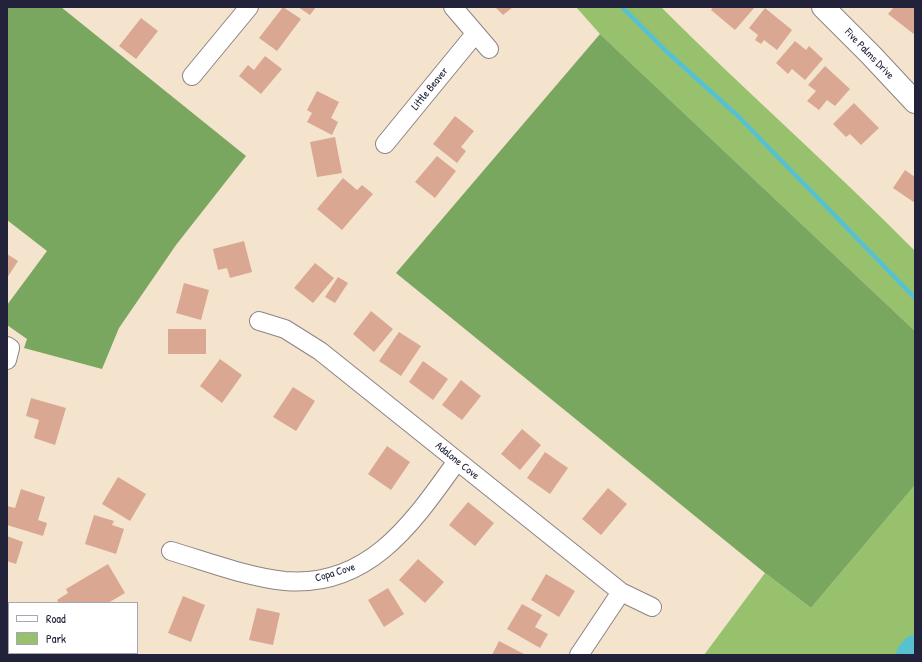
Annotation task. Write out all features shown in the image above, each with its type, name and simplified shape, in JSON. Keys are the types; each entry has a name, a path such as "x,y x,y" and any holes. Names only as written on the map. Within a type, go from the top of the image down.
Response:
{"street":[{"path":"192,76 249,7"},
{"path":"453,7 489,49"},
{"name":"Five Palms Drive","path":"823,7 913,96"},
{"name":"Little Beaver","path":"384,144 475,34"},
{"name":"Adalone Cove","path":"259,322 285,329 320,351 621,592 652,607"},
{"name":"Copa Cove","path":"171,551 260,576 285,580 314,580 343,573 374,557 400,535 416,517 457,461"},
{"path":"579,655 621,592"}],"green space":[{"path":"7,7 61,7 246,156 176,245 119,328 102,369 24,348 27,339 7,325 7,305 47,251 7,220"},
{"path":"576,7 661,7 884,220 915,251 915,331 600,34"},
{"path":"600,34 915,331 915,485 811,608 765,573 396,273"},
{"path":"915,485 915,655 704,655 765,573 811,608"}],"building":[{"path":"283,7 301,19 277,51 259,38"},
{"path":"298,7 316,7 310,15"},
{"path":"495,7 513,7 503,15"},
{"path":"713,7 755,7 735,30 711,10"},
{"path":"894,7 915,7 915,35 888,14"},
{"path":"765,8 792,30 777,50 764,40 761,44 755,40 758,35 749,28"},
{"path":"141,18 158,31 136,59 119,46"},
{"path":"795,41 806,50 809,46 823,59 805,80 792,69 788,74 776,63"},
{"path":"265,56 282,69 261,94 239,76 248,65 254,70"},
{"path":"825,66 850,89 835,106 827,100 819,110 807,101 816,91 808,85"},
{"path":"317,91 339,102 331,118 338,122 332,135 307,122 312,113 307,110"},
{"path":"854,103 879,128 861,145 850,134 846,137 833,124"},
{"path":"455,116 474,131 461,147 466,151 457,163 433,144"},
{"path":"335,137 342,173 317,177 310,142"},
{"path":"437,156 456,171 435,198 415,182"},
{"path":"905,170 915,177 915,203 893,188"},
{"path":"343,178 357,190 362,185 373,194 342,230 317,209"},
{"path":"244,241 252,272 230,278 227,268 218,270 213,249"},
{"path":"7,254 18,261 7,278"},
{"path":"315,263 334,278 313,303 294,288"},
{"path":"338,277 348,283 335,303 325,297"},
{"path":"184,283 209,290 201,320 176,313"},
{"path":"371,311 393,329 374,352 353,334"},
{"path":"168,329 206,329 206,354 168,354"},
{"path":"399,332 421,346 401,376 379,361"},
{"path":"220,359 242,375 222,403 200,386"},
{"path":"423,361 448,379 433,400 409,382"},
{"path":"461,380 481,396 462,420 442,405"},
{"path":"293,387 315,401 296,431 273,417"},
{"path":"31,398 66,408 55,445 34,438 39,420 26,416"},
{"path":"522,429 541,445 520,470 501,454"},
{"path":"387,446 410,462 391,490 368,474"},
{"path":"545,452 568,468 550,494 527,478"},
{"path":"118,477 146,494 130,521 102,504"},
{"path":"608,488 627,504 601,535 582,519"},
{"path":"21,489 45,497 38,520 47,523 43,536 7,525 7,506 15,508"},
{"path":"468,502 494,523 475,546 449,525"},
{"path":"94,515 114,521 112,525 124,529 116,554 85,544"},
{"path":"7,536 23,542 16,564 7,561"},
{"path":"418,559 444,582 425,603 399,580"},
{"path":"108,564 125,593 110,602 58,602 57,600 68,593 66,589"},
{"path":"546,574 575,591 559,617 531,600"},
{"path":"388,588 404,614 384,627 368,600"},
{"path":"183,596 205,605 191,642 168,633"},
{"path":"522,604 542,615 535,627 548,634 540,648 507,629"},
{"path":"257,608 280,613 273,645 249,640"},
{"path":"499,641 526,655 492,655"}],"waterway":[{"path":"622,7 666,51 738,116 915,298"},
{"path":"910,655 915,649"}]}
